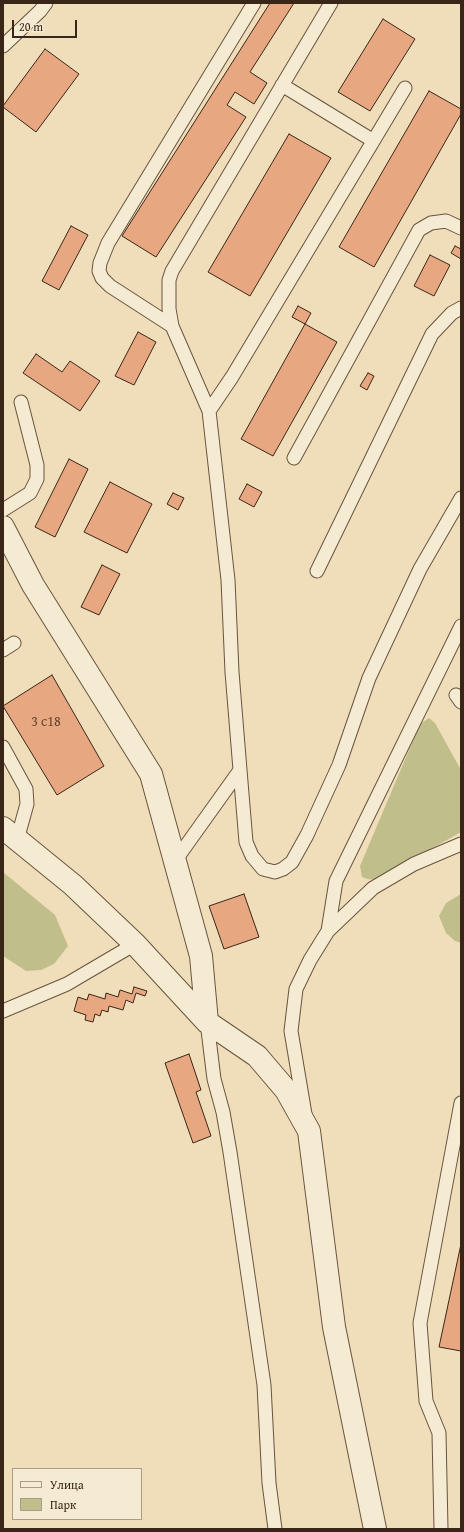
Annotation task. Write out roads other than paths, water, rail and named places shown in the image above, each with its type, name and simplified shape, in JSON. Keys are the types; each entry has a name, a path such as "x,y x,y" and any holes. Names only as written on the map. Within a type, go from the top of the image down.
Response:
{"street":[{"path":"3,527 33,585 150,774 176,861 201,956 207,1022"},
{"path":"10,834 73,886 136,944 207,1022 257,1056 286,1090 308,1132 334,1327 366,1478 375,1529"}],"lane":[{"path":"3,46 40,12 46,3"},
{"path":"172,326 110,286 102,278 99,271 100,263 108,243 254,3"},
{"path":"331,3 172,271 169,289 169,308 172,326 209,411 228,580 246,842 252,856 263,869 275,872 283,869 292,862 308,834 338,765 369,678 420,569 460,501"},
{"path":"282,85 372,140"},
{"path":"209,411 236,371 372,140 405,88"},
{"path":"294,458 419,230 431,223 446,221 461,228"},
{"path":"317,571 432,334 452,313 461,308"},
{"path":"3,510 30,493 37,480 37,465 21,402"},
{"path":"328,931 336,881 461,626"},
{"path":"3,747 26,789 27,804 10,834"},
{"path":"176,861 240,770"},
{"path":"308,1132 291,1031 296,989 310,960 328,931 373,888 414,864 461,844"},
{"path":"3,1011 66,984 136,944"},
{"path":"207,1022 214,1079 223,1112 230,1152 264,1385 269,1483 275,1529"},
{"path":"441,1529 439,1433 426,1401 420,1323 461,1103"}]}
